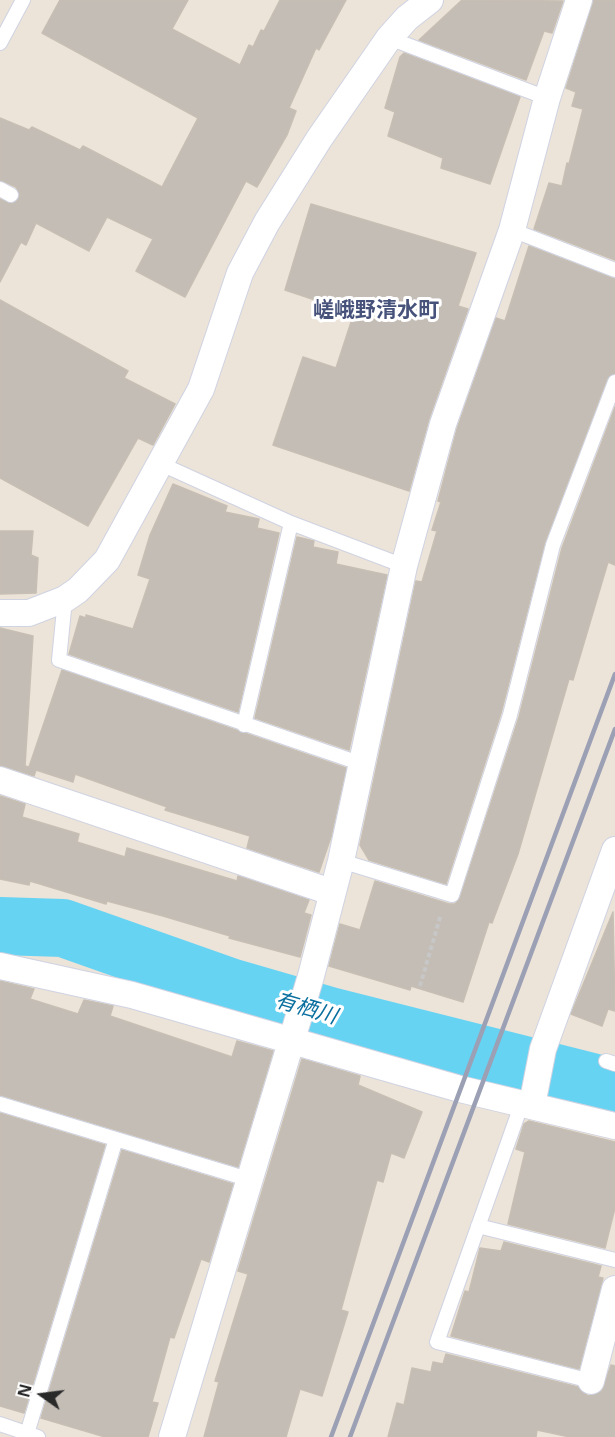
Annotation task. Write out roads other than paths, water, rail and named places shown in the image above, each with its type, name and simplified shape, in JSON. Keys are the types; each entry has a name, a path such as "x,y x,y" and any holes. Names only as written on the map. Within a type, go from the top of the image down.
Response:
{"street":[{"path":"0,613 29,614 65,599 78,590 107,560 201,389 240,273 251,250 319,139 389,38 407,18 430,0"},
{"path":"172,1437 295,1038 331,892 341,861 404,566 443,424 512,230 548,98 579,0"},
{"path":"0,780 331,892"},
{"path":"529,1100 543,1049 615,850"},
{"path":"0,966 132,995 295,1038 460,1089 529,1100 615,1126"},
{"path":"591,1381 608,1343 615,1289"}],"lane":[{"path":"0,43 22,0"},
{"path":"389,38 548,98"},
{"path":"512,230 615,270"},
{"path":"341,861 453,895 510,715 553,545 615,382"},
{"path":"161,464 291,523 404,566"},
{"path":"244,725 291,523"},
{"path":"65,599 59,660 362,764"},
{"path":"529,1100 478,1226 436,1342 591,1381"},
{"path":"0,1104 251,1180"},
{"path":"0,1424 30,1436 116,1139"},
{"path":"478,1226 615,1260"}],"waterway":[{"name":"有栖川","path":"0,926 63,928 230,987 330,1016 615,1088"}],"railway":[{"path":"331,1437 615,674"},
{"path":"350,1437 615,729"}],"district":[{"name":"嵯峨野清水町","path":"376,311"}]}
